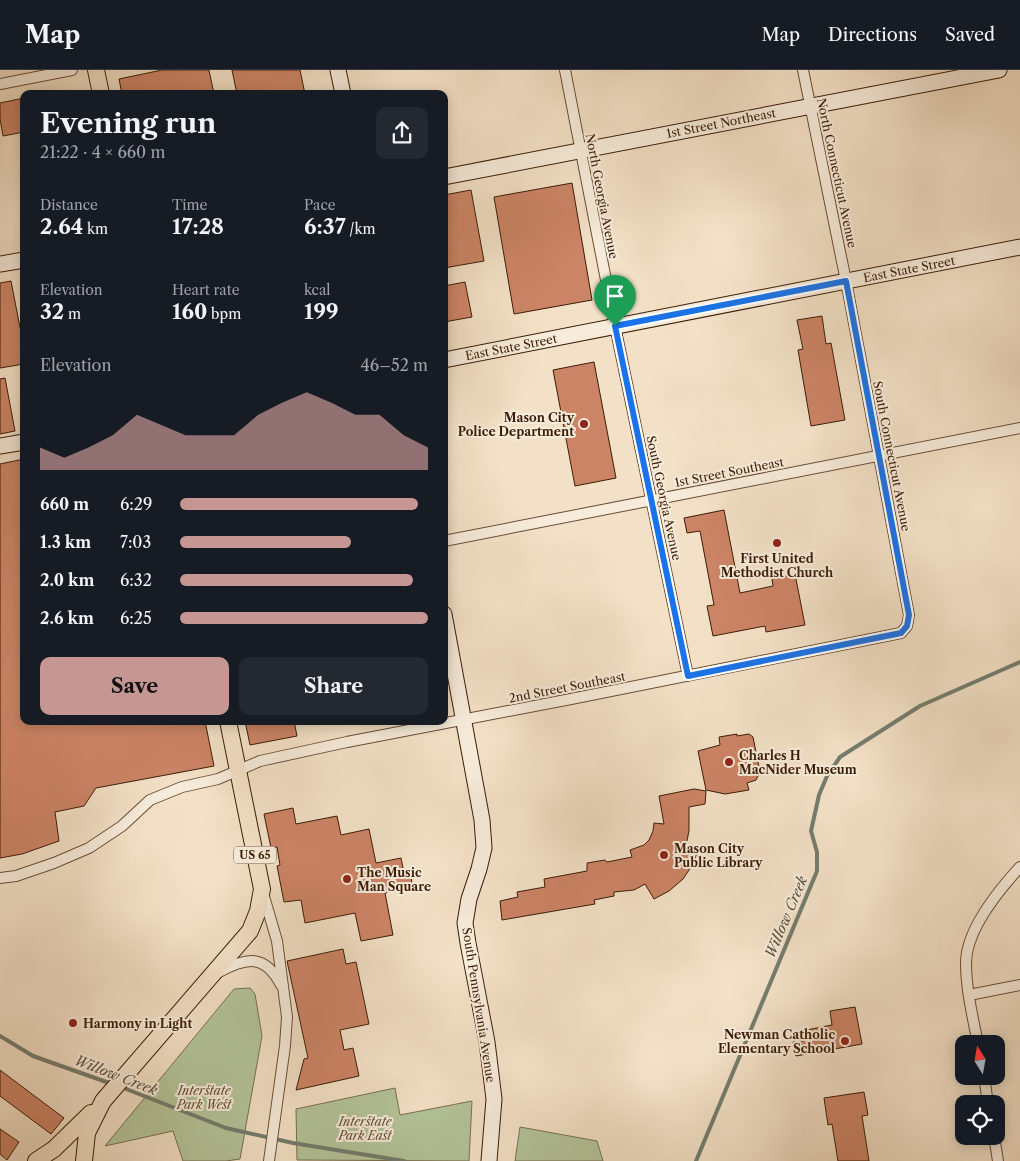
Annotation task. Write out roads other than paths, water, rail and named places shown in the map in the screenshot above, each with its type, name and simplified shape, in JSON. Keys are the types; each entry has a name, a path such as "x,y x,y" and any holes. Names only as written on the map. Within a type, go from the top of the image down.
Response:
{"main road":[{"path":"96,70 100,90"},
{"path":"338,70 341,90"},
{"name":"1st Street Northeast","path":"448,176 999,70"},
{"name":"East State Street","path":"448,359 1020,246"},
{"path":"0,264 20,261"},
{"path":"0,446 20,443"},
{"name":"South Pennsylvania Avenue","path":"448,635 482,820 484,848 469,899 465,923 487,1042 494,1099 489,1161"},
{"name":"US 65","path":"84,1161 87,1133 103,1100 250,931 258,911 262,889 229,725"},
{"path":"36,1161 54,1149 103,1100"}],"street":[{"path":"0,84 72,70"},
{"name":"North Georgia Avenue","path":"565,70 615,326"},
{"name":"North Connecticut Avenue","path":"803,70 846,281"},
{"name":"South Connecticut Avenue","path":"846,281 909,615 907,626 901,633"},
{"name":"South Georgia Avenue","path":"615,326 688,676"},
{"name":"1st Street Southeast","path":"448,540 1020,428"},
{"name":"2nd Street Southeast","path":"448,722 901,633"},
{"name":"2nd Street Southeast","path":"0,878 16,876 89,848 122,826 150,800 182,787 218,779 260,761 433,725"},
{"path":"976,1035 969,995 966,963 970,939 981,917 1020,868"},
{"path":"262,889 278,941 286,1016 285,1046 269,1160"},
{"path":"213,974 246,960 256,961 267,966 275,974 282,988"},
{"path":"969,995 1020,985"},
{"path":"995,1145 998,1161"}],"waterway":[{"name":"Willow Creek","path":"696,1161 817,871 817,852 811,831 819,795 827,776 840,757 920,706 1020,662"},
{"name":"Willow Creek","path":"0,1036 33,1056 112,1084"},
{"name":"Willow Creek","path":"121,1087 226,1128 293,1143 404,1161"}],"place":[{"name":"Mason City Police Department","path":"584,424"},
{"name":"First United Methodist Church","path":"777,543"},
{"name":"Charles H MacNider Museum","path":"729,762"},
{"name":"Mason City Public Library","path":"664,855"},
{"name":"The Music Man Square","path":"347,879"},
{"name":"Harmony in Light","path":"73,1023"},
{"name":"Newman Catholic Elementary School","path":"845,1041"}],"park label":[{"name":"Interstate Park West","path":"204,1097"},
{"name":"Interstate Park East","path":"365,1128"}]}
